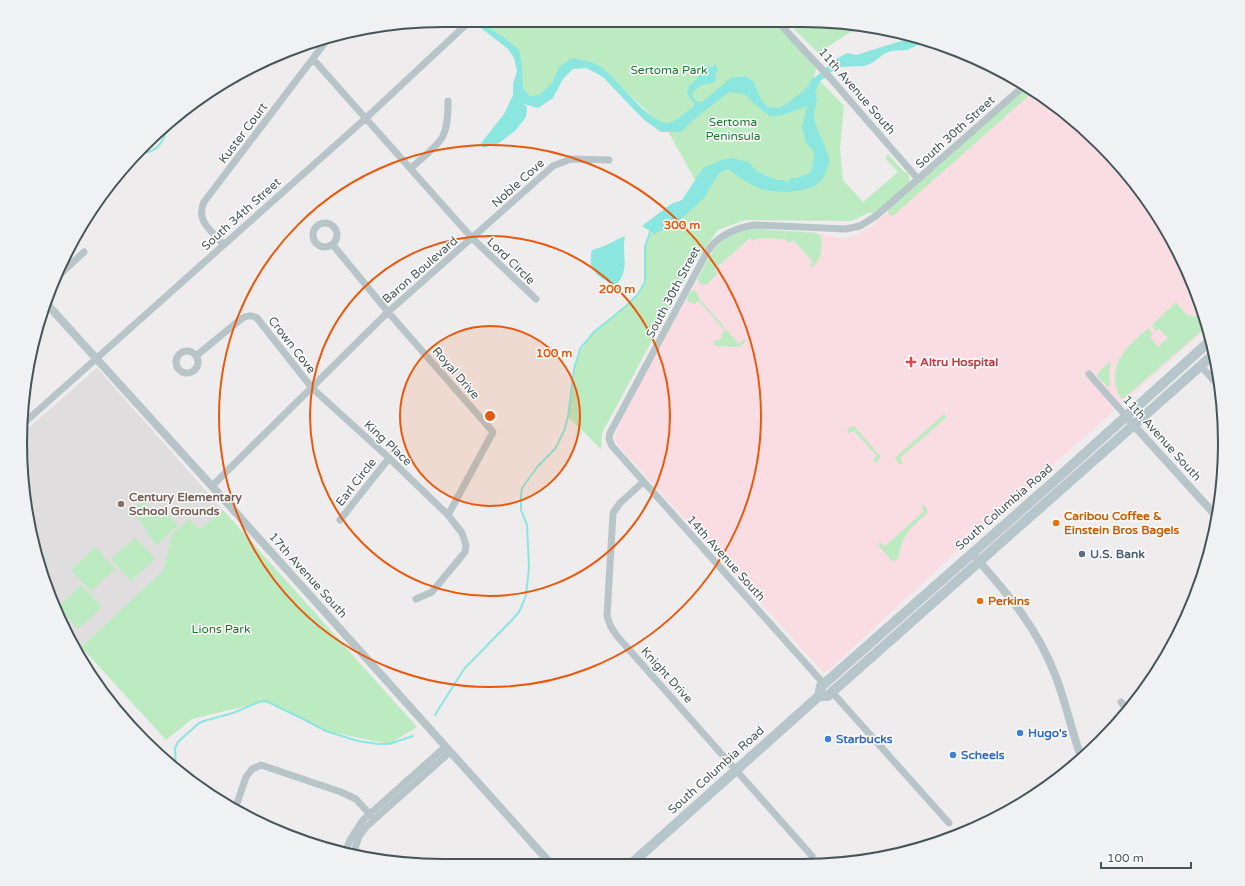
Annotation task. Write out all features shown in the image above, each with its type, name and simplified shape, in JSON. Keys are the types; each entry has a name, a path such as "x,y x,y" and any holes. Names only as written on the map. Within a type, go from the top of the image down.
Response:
{"main road":[{"name":"South Columbia Road","path":"637,859 819,696 821,686 1052,483 1206,344"},
{"name":"South Columbia Road","path":"819,696 828,696 1209,358"},
{"path":"832,692 840,672 848,663"}],"street":[{"name":"South 34th Street","path":"28,420 366,118 464,27"},
{"name":"11th Avenue South","path":"783,27 832,80 918,179"},
{"name":"Kuster Court","path":"224,245 202,218 200,212 204,202 324,44"},
{"name":"Baron Boulevard","path":"212,486 388,312 472,238 313,59"},
{"name":"South 30th Street","path":"612,446 609,439 610,433 705,257 717,240 731,231 745,226 754,225 846,229 864,224 876,216 1020,89"},
{"path":"411,168 427,154 443,136 448,116 448,101"},
{"name":"Noble Cove","path":"472,238 552,166 571,159 609,160"},
{"name":"Lord Circle","path":"472,238 536,299"},
{"path":"333,245 388,312"},
{"path":"66,268 84,252"},
{"name":"17th Avenue South","path":"50,307 212,486 545,859"},
{"name":"Royal Drive","path":"388,312 493,432 448,515"},
{"name":"Crown Cove","path":"196,356 241,319 251,315 257,318 312,388"},
{"path":"1201,366 1213,379"},
{"name":"11th Avenue South","path":"1089,374 1212,512"},
{"name":"King Place","path":"312,388 389,458 448,515 462,533 466,545 465,552 432,592 416,599"},
{"name":"14th Avenue South","path":"612,446 824,684"},
{"name":"Earl Circle","path":"340,520 389,458"},
{"name":"Knight Drive","path":"643,482 620,503 613,513 608,616 611,627 617,636 812,856"},
{"path":"972,553 1009,596 1024,616 1042,645 1055,674 1079,753"},
{"path":"832,692 949,823"},
{"path":"1121,702 1124,706"},
{"path":"354,849 360,836 372,817 447,750"},
{"path":"237,804 246,777 252,769 261,765 341,792 356,799 372,817"},
{"path":"348,848 354,833 363,820 372,817"}],"shaded area":[{"name":"Altru Hospital","path":"1018,88 1033,97 1076,130 1115,169 1132,190 1148,212 1175,259 1196,309 1203,332 972,537 831,668 826,672 823,672 617,444 615,435 626,410 714,249 760,229 819,233 843,239 857,235 874,225"},
{"name":"Century Elementary School Grounds","path":"97,368 223,510 201,528 197,527 171,535 164,570 81,647 59,602 41,551 35,524 28,470 28,429"}],"green space":[{"path":"482,27 783,27 817,63 811,92 820,81 844,106 840,148 843,180 863,202 898,172 886,159 888,154 905,173 907,172 910,182 873,215 871,212 851,221 745,220 718,230 694,263 602,433 601,449 568,417 575,365 580,352 594,332 639,294 645,282 646,241 666,213 701,191 668,131 606,73 574,63 539,103 520,98 519,66 511,50"},
{"path":"792,27 829,28 856,31 849,33 818,53"},
{"path":"1022,90 1030,95 894,215 891,216 889,215 888,211 890,207"},
{"path":"747,229 816,233 820,235 821,239 821,253 815,265 811,267 810,265 813,262 793,240 789,243 785,239 758,238 753,241 750,238 715,269 718,273 707,284 702,285 697,280 711,254 721,242 728,237"},
{"path":"694,290 697,292 698,297 739,344 744,339 746,341 739,347 716,346 713,343 715,340 717,341 722,337 721,335 725,331 699,301 694,304 687,301 689,293"},
{"path":"1176,302 1186,314 1192,317 1198,315 1202,330 1123,399 1117,392 1115,376 1116,368 1123,353 1148,328 1153,334 1150,337 1158,347 1168,338 1159,329 1156,331 1152,325"},
{"path":"1109,362 1111,363 1109,370 1110,385 1108,387 1097,374"},
{"path":"944,414 947,417 900,458 903,463 899,464 895,459 897,456"},
{"path":"851,426 855,427 880,456 880,459 875,463 873,460 877,456 854,431 849,433 847,430"},
{"path":"143,500 157,516 161,512 168,514 178,525 157,545 146,533 148,531 131,511"},
{"path":"923,505 927,508 927,513 908,532 902,543 899,558 892,561 879,546 879,542 885,546 924,511 921,507"},
{"name":"Lions Park","path":"223,510 417,727 389,744 326,731 266,701 192,719 166,740 81,647 164,570 171,535 189,519 197,527 201,528"},
{"path":"135,537 155,559 131,581 111,559"},
{"path":"95,547 115,569 91,591 71,570"},
{"path":"81,585 102,607 78,629 64,614 60,605"}],"water":[{"path":"487,27 505,38 519,50 522,64 523,88 529,96 539,95 552,83 559,67 572,58 579,59 591,62 601,67 652,117 661,122 668,123 678,118 694,106 694,103 690,99 687,92 689,86 698,78 699,71 704,65 713,67 716,63 716,67 718,69 714,83 702,85 692,93 697,102 702,102 731,78 745,76 754,82 761,100 768,107 779,108 788,103 809,86 810,81 833,61 847,53 856,55 905,40 920,44 907,50 891,51 884,54 872,63 864,66 838,67 820,81 815,92 817,99 814,119 829,158 829,162 826,173 819,183 807,189 785,192 771,191 760,189 750,184 728,169 719,173 704,198 676,224 654,234 642,226 671,204 682,200 703,168 721,160 732,158 748,162 758,172 777,180 783,180 787,183 791,178 797,178 810,173 813,167 813,150 806,143 802,127 807,106 783,115 771,117 745,94 729,92 694,119 681,132 661,132 643,119 603,77 586,68 573,69 563,79 553,98 538,108 524,104 527,107 526,117 516,130 499,143 483,148 481,143 504,114 513,95 513,84 517,71 514,58 508,49 481,28"},
{"path":"625,236 625,261 623,273 621,279 616,284 613,284 602,279 594,271 591,264 591,252 594,249"}],"waterway":[{"path":"146,152 157,147 163,140 164,135"},
{"path":"435,715 464,669 519,612 526,595 529,567 527,525 521,510 522,488 538,466 555,449 564,431 568,417 574,369 580,349 594,332 625,307 638,294 645,282 645,246 651,230"},
{"path":"176,761 175,748 178,742 199,723 233,713 259,702 266,701 326,731 358,741 389,744 413,736"}],"place":[{"name":"Altru Hospital","path":"911,362"},
{"name":"Century Elementary School Grounds","path":"121,504"},
{"name":"Caribou Coffee & Einstein Bros Bagels","path":"1056,523"},
{"name":"U.S. Bank","path":"1082,554"},
{"name":"Perkins","path":"980,601"},
{"name":"Hugo's","path":"1020,733"},
{"name":"Starbucks","path":"828,739"},
{"name":"Scheels","path":"953,755"}],"park label":[{"name":"Sertoma Park","path":"669,70"},
{"name":"Sertoma Peninsula","path":"733,129"}]}
